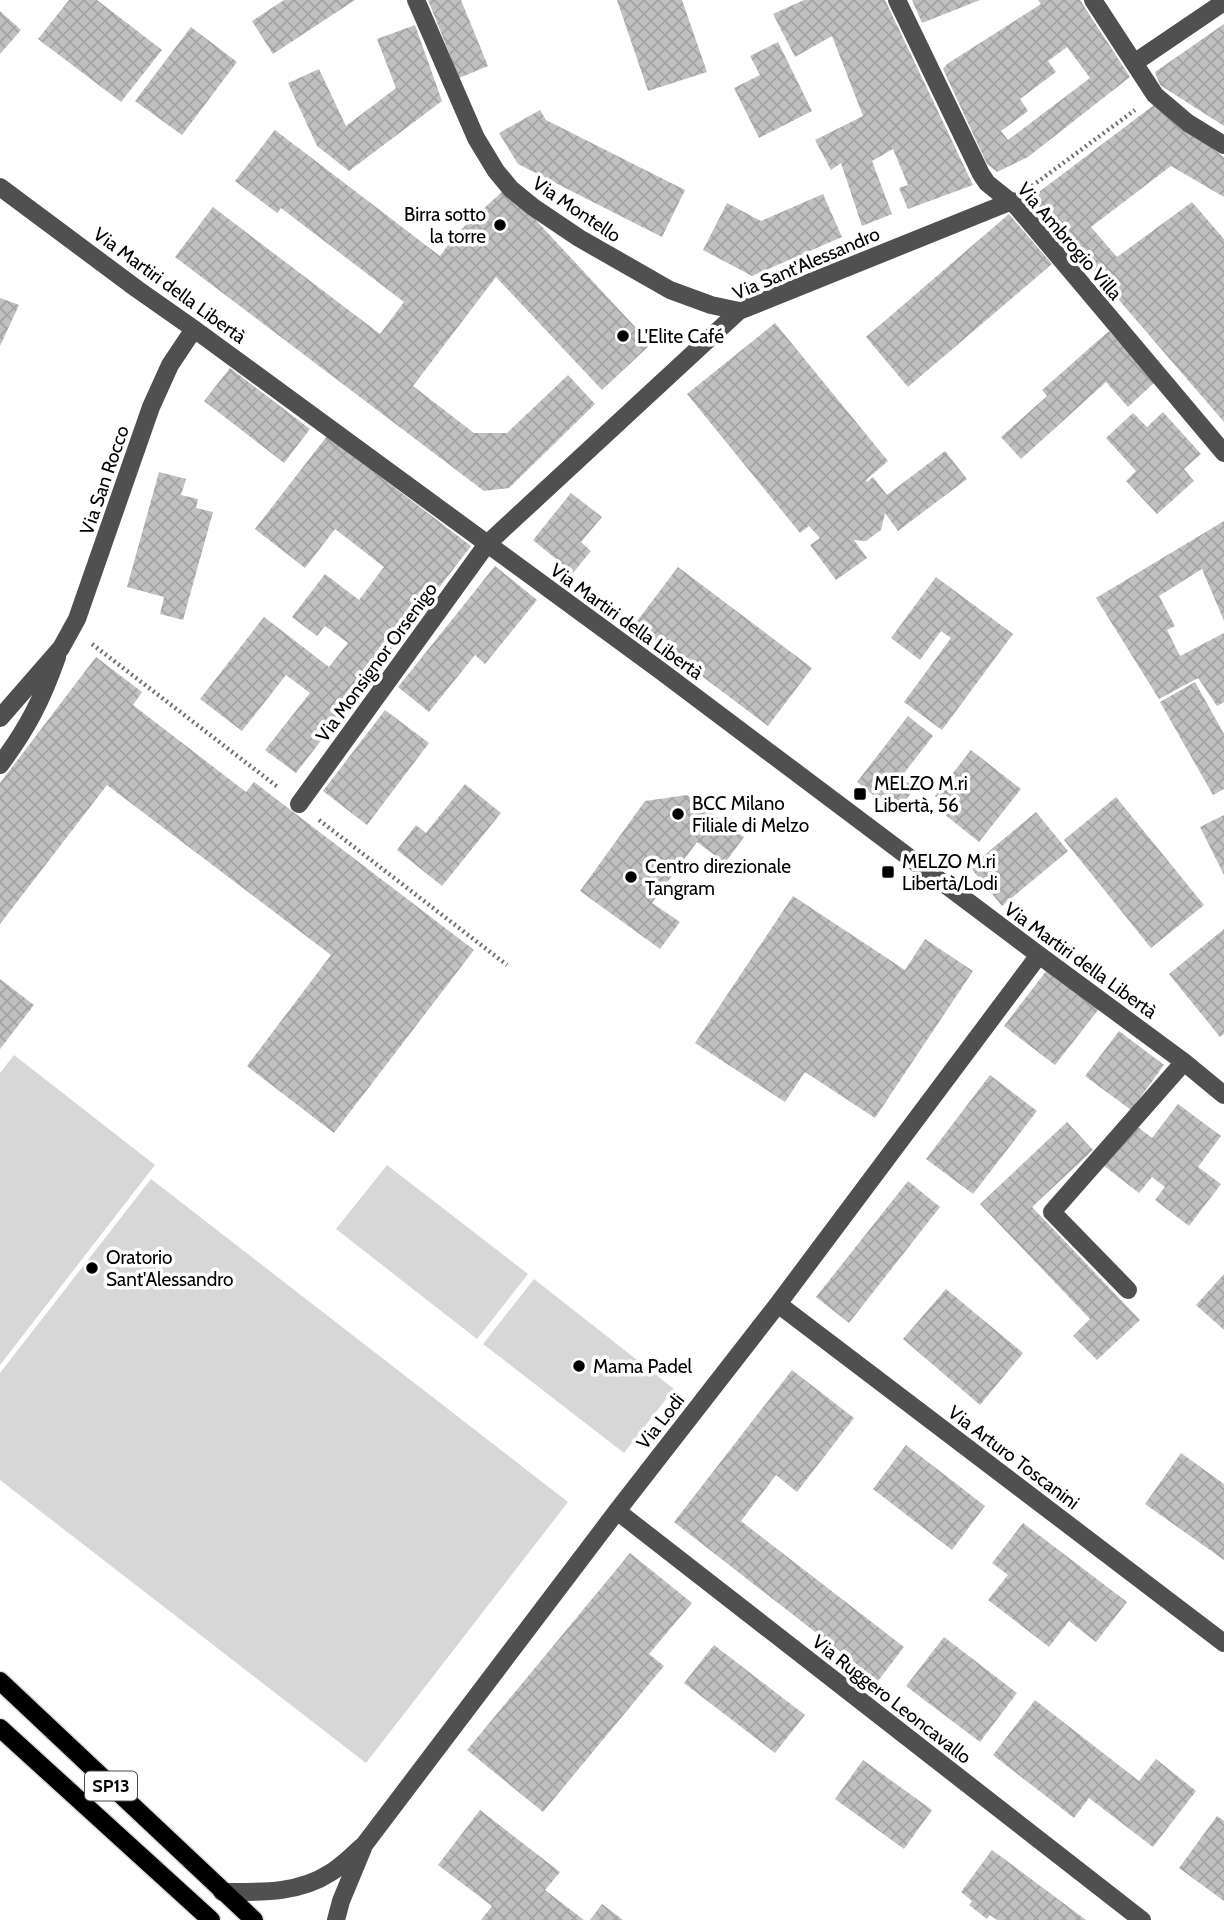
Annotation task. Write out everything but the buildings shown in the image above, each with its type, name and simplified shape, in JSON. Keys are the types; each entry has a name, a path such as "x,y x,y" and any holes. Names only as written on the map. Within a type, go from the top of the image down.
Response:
{"main road":[{"name":"SP13","path":"0,1681 254,1920"},
{"name":"SP13","path":"0,1728 211,1920"}],"street":[{"name":"Via Montello","path":"416,0 476,138 496,171 511,189 579,238 660,285 697,301 739,311"},
{"name":"Via Ambrogio Villa","path":"897,0 981,174 988,183 1012,201 1224,453"},
{"path":"1093,0 1155,94 1188,123 1224,145"},
{"path":"1134,63 1224,2"},
{"name":"Via Martiri della Libertà","path":"0,187 661,671 1184,1062 1224,1095"},
{"name":"Via Sant'Alessandro","path":"487,544 739,311 1012,201"},
{"name":"Via San Rocco","path":"0,765 38,706 101,554 151,407 170,365 194,329"},
{"name":"Via Monsignor Orsenigo","path":"299,804 487,544"},
{"name":"Via San Rocco","path":"0,718 61,648"},
{"name":"Via Lodi","path":"222,1892 268,1892 306,1884 328,1875 364,1845 778,1304 1039,955"},
{"path":"1128,1290 1052,1212 1184,1062"},
{"name":"Via Arturo Toscanini","path":"778,1304 1224,1643"},
{"name":"Via Ruggero Leoncavallo","path":"617,1511 1142,1920"},
{"name":"Via Lodi","path":"336,1920 364,1845"}],"path":[{"path":"1012,201 1155,94"},
{"path":"72,629 507,965"}],"shaded area":[{"path":"14,1055 155,1165 0,1365 0,1073"},
{"path":"387,1165 528,1274 477,1339 336,1229"},
{"path":"151,1179 568,1502 366,1763 0,1480 0,1373"},
{"name":"Mama Padel","path":"534,1279 674,1389 624,1453 483,1344"}],"place":[{"name":"Birra sotto la torre","path":"500,225"},
{"name":"L'Elite Café","path":"623,336"},
{"name":"MELZO M.ri Libertà, 56","path":"860,794"},
{"name":"BCC Milano Filiale di Melzo","path":"678,814"},
{"name":"MELZO M.ri Libertà/Lodi","path":"888,872"},
{"name":"Centro direzionale Tangram","path":"631,877"},
{"name":"Oratorio Sant'Alessandro","path":"92,1268"},
{"name":"Mama Padel","path":"579,1366"}]}
